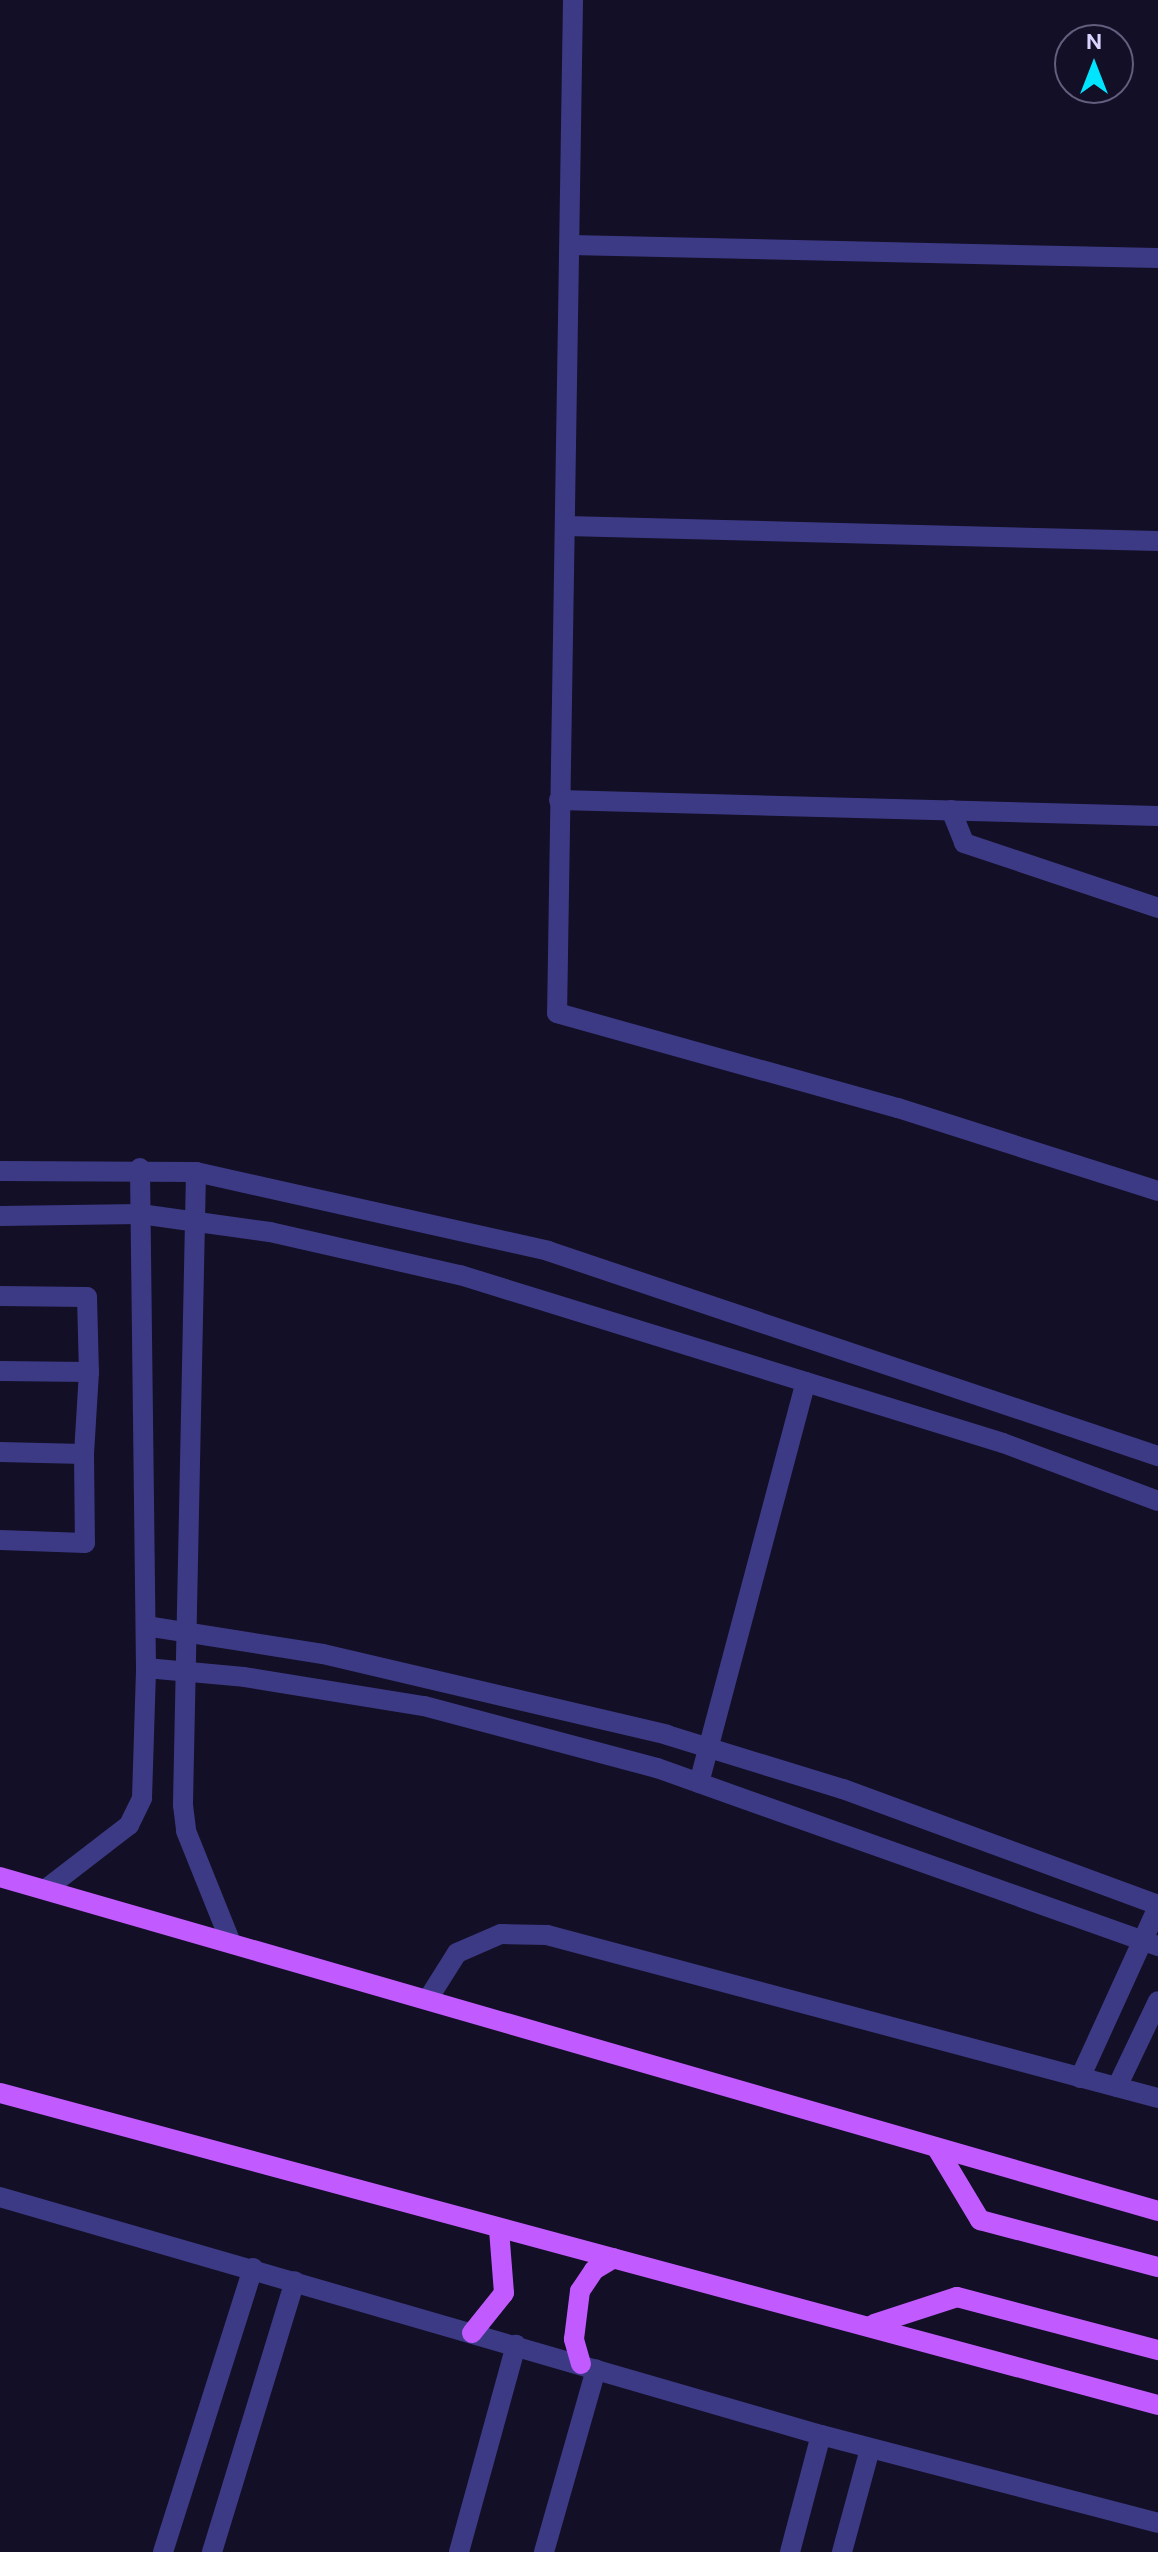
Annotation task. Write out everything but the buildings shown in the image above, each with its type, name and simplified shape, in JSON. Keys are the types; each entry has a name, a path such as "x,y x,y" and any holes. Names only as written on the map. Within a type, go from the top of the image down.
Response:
{"main road":[{"path":"0,1877 1158,2211"},
{"path":"0,2093 499,2229 874,2324 1158,2405"},
{"path":"938,2150 980,2220 1158,2267"},
{"path":"472,2333 504,2293 499,2229"},
{"path":"589,2367 574,2339 580,2291 594,2270 614,2258"},
{"path":"874,2324 957,2297 1158,2350"}],"street":[{"path":"573,0 557,1013 884,1103 1158,1191"},
{"path":"570,245 1158,258"},
{"path":"566,526 1158,541"},
{"path":"559,800 1158,816"},
{"path":"951,810 964,843 1158,908"},
{"path":"0,1171 140,1168 196,1172 548,1251 1158,1456"},
{"path":"46,1889 129,1825 142,1798 146,1626 140,1168"},
{"path":"196,1172 192,1221 186,1831 231,1943"},
{"path":"0,1216 140,1214 270,1232 460,1275 1003,1443 1158,1501"},
{"path":"0,1296 87,1297 89,1372 84,1454 85,1543 0,1540"},
{"path":"0,1371 89,1372"},
{"path":"699,1783 806,1382"},
{"path":"0,1452 84,1454"},
{"path":"146,1626 187,1631 541,1702 710,1748 843,1789 1158,1906 1150,1943 1080,2078"},
{"path":"146,1668 424,1706 699,1783 1150,1943"},
{"path":"428,1999 457,1953 501,1934 547,1935 1158,2098"},
{"path":"1117,2087 1158,2001"},
{"path":"0,2197 870,2449 1158,2523"},
{"path":"163,2552 253,2268"},
{"path":"212,2552 295,2281"},
{"path":"459,2552 516,2345"},
{"path":"544,2552 589,2367"},
{"path":"790,2552 821,2435"},
{"path":"842,2552 870,2449"}]}
